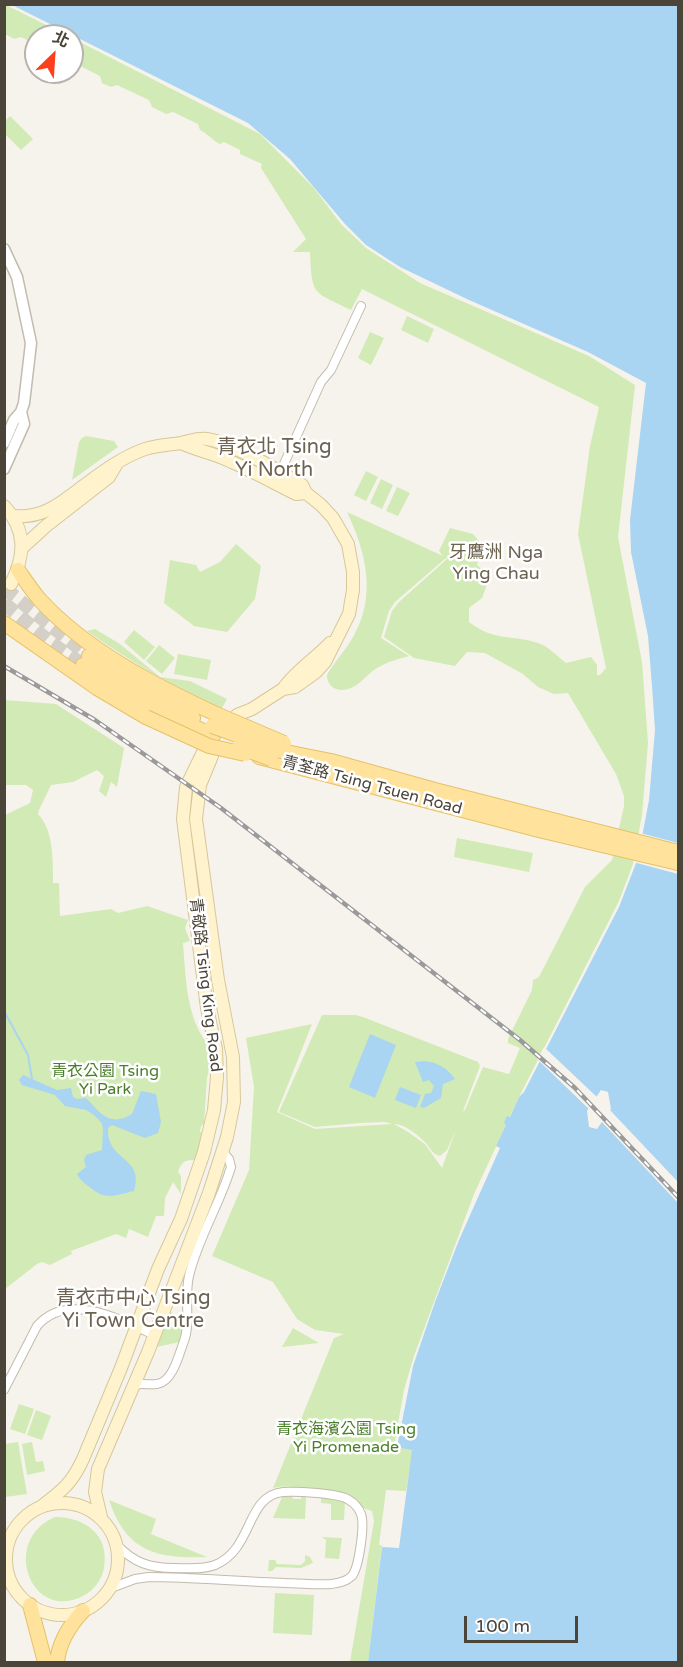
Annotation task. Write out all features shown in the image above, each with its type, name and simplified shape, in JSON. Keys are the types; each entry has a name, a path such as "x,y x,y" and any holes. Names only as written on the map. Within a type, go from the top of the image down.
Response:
{"main road":[{"path":"9,511 28,518 45,512 67,499 102,471 142,450 196,438 209,440 277,478 302,485 306,493 333,518 348,544 353,572 350,614 325,662 316,672 295,687 283,689 240,718"},
{"path":"23,547 109,477 116,465"},
{"path":"9,511 20,529 23,547 18,570 10,584"},
{"path":"18,570 39,599 77,633 120,663 174,694 248,729 330,761"},
{"path":"4,623 97,688 165,726 209,746 271,759"},
{"name":"青荃路 Tsing Tsuen Road","path":"678,852 330,761 281,751 212,726 86,660 136,698 199,730 271,759 539,830 678,863"},
{"name":"青敬路 Tsing King Road","path":"42,1506 63,1490 78,1470 189,1198 190,1188 204,1152 214,1110 218,1077 214,1040 215,994 196,819 197,797 207,754 193,770 185,795 183,819 215,994 233,1057 234,1102 223,1152 154,1335 98,1469 95,1492 101,1517"},
{"path":"189,859 199,840"},
{"path":"189,1198 195,1191 209,1158 218,1150 223,1152"},
{"path":"4,1528 42,1506 61,1502 79,1505 101,1517 113,1534 119,1559 117,1574 111,1588 103,1598 83,1611 70,1615 56,1615 42,1612 30,1605 15,1591 7,1579 5,1555 13,1529 22,1519"},
{"path":"30,1605 45,1662"},
{"path":"57,1662 68,1629 83,1611"}],"street":[{"path":"4,249 17,277 31,343 26,392 21,412 14,420 4,442"},
{"path":"277,478 321,382 331,370 361,306"},
{"path":"4,469 24,424 21,412"},
{"path":"134,1385 161,1384 170,1375 187,1335 186,1306 189,1276 231,1167 230,1159 223,1152"},
{"path":"4,1390 37,1326 43,1318 57,1310 78,1308 154,1335"},
{"path":"111,1588 135,1579 149,1577 309,1584 340,1582 352,1576 357,1567 362,1516 352,1502 338,1494 282,1492 271,1495 261,1502 238,1548 214,1566 184,1568 148,1566 128,1556 117,1545"}],"green space":[{"path":"4,5 44,24 24,24 24,38 14,39 5,34"},
{"name":"青衣海濱公園 Tsing Yi Promenade","path":"84,44 260,134 314,188 341,224 366,248 420,283 589,356 635,385 618,537 642,662 648,743 642,815 633,864 619,901 519,1097 474,1194 414,1356 404,1390 394,1446 413,1449 406,1491 386,1490 368,1662 350,1662 374,1521 372,1511 345,1502 344,1520 331,1520 331,1504 321,1503 321,1496 328,1496 301,1488 273,1488 334,1338 344,1334 315,1330 297,1319 273,1282 212,1256 249,1170 254,1087 246,1038 312,1024 277,1112 315,1129 392,1124 385,1122 315,1127 279,1112 322,1015 363,1017 478,1062 480,1066 463,1111 483,1067 509,1074 520,1048 508,1043 508,1039 532,990 533,980 539,977 585,887 612,860 624,806 624,796 616,774 568,693 554,694 538,687 523,674 485,653 467,652 455,666 414,658 384,637 392,611 399,602 446,558 395,602 389,611 381,638 409,656 381,666 351,688 338,690 331,686 327,675 350,642 360,621 367,590 364,558 347,512 443,556 439,551 450,528 473,534 479,541 480,553 477,565 490,576 482,598 469,608 469,622 495,635 542,644 566,663 591,657 597,665 597,675 600,675 606,668 578,534 590,446 599,407 362,289 351,310 321,295 314,285 310,252 293,252 306,239 261,168 262,164 240,154 240,150 224,142 220,144 200,130 198,124 173,112 166,114 152,107 149,100 117,85 111,87 102,83 100,76 84,68","holes":["394,1124 407,1128 426,1143 433,1153 440,1156 447,1150 456,1129 442,1168 425,1144"]},
{"path":"10,116 33,139 21,150 5,134 5,121"},
{"path":"407,316 434,329 428,343 401,330"},
{"path":"370,332 384,338 371,365 358,358"},
{"path":"86,436 114,441 118,447 72,480 79,442"},
{"path":"366,471 378,477 366,501 354,495"},
{"path":"381,479 393,485 382,509 370,503"},
{"path":"397,487 410,493 398,516 386,511"},
{"path":"236,544 261,566 255,599 227,632 194,626 164,603 170,560 196,565 200,572 220,562"},
{"path":"95,629 120,644 160,677 190,681 227,699 222,708 187,691 152,673 87,631"},
{"path":"134,630 155,647 144,660 124,642"},
{"path":"159,645 175,658 162,674 146,661"},
{"path":"178,654 211,660 207,680 174,674"},
{"name":"青衣公園 Tsing Yi Park","path":"5,700 56,704 124,748 117,787 111,782 106,797 99,791 104,776 97,770 73,782 51,785 39,810 38,814 50,838 53,883 59,883 60,916 111,909 118,913 147,906 188,920 185,928 190,941 183,943 189,1000 197,1027 213,1050 207,1078 204,1124 200,1131 205,1139 197,1160 187,1161 181,1165 178,1172 181,1176 181,1194 173,1182 165,1198 164,1216 156,1216 148,1237 129,1229 126,1238 116,1234 71,1251 72,1254 50,1265 42,1262 37,1264 5,1289 5,815 30,803 33,790 26,785 5,785"},
{"path":"457,838 533,853 529,872 454,857"},
{"path":"170,1312 182,1317 180,1342 156,1347"},
{"path":"293,1328 319,1343 282,1347"},
{"path":"19,1404 34,1409 25,1434 10,1429"},
{"path":"36,1410 51,1416 42,1440 27,1435"},
{"path":"18,1442 27,1494 5,1497 5,1444"},
{"path":"32,1442 36,1462 43,1461 45,1471 27,1475 22,1444"},
{"path":"283,1495 292,1495 293,1499 301,1499 301,1495 306,1496 305,1519 273,1518"},
{"path":"109,1500 156,1519 151,1534 207,1557 173,1556 146,1549 124,1531"},
{"path":"55,1517 76,1520 93,1530 99,1537 105,1556 103,1572 94,1588 83,1596 65,1601 49,1598 37,1589 29,1575 26,1559 29,1543 38,1528"},
{"path":"322,1537 342,1538 339,1559 325,1558 326,1540"},
{"path":"305,1555 310,1557 313,1563 301,1568 276,1567 268,1571 269,1560 275,1560 277,1564 301,1565 305,1561"},
{"path":"275,1593 314,1595 312,1635 273,1633"}],"water":[{"path":"12,5 678,5 678,1662 368,1662 382,1547 399,1548 412,1450 397,1447 413,1366 459,1240 500,1148 496,1146 506,1125 504,1123 507,1116 510,1117 519,1097 524,1092 619,907 638,858 649,800 655,730 648,636 631,552 630,520 646,383 588,352 400,267 366,245 345,224 290,159 248,123 84,41 84,24 50,24","holes":["601,1090 608,1092 611,1109 597,1129 589,1127 587,1111"]},
{"path":"370,1034 396,1045 375,1098 349,1087"},
{"path":"425,1061 442,1067 455,1079 443,1084 441,1098 424,1108 420,1107 425,1094 431,1093 434,1086 429,1080 423,1082 415,1062"},
{"path":"23,1075 57,1090 71,1088 73,1097 86,1098 101,1113 111,1119 124,1118 132,1114 141,1091 156,1094 161,1122 158,1133 145,1138 112,1125 108,1128 113,1148 128,1162 135,1173 134,1191 106,1196 96,1192 81,1180 77,1174 86,1167 84,1160 86,1155 102,1150 101,1122 86,1110 65,1106 55,1095 22,1085 19,1080"},
{"path":"400,1087 421,1095 416,1108 395,1100"}],"pier":[{"path":"640,833 678,843 678,874 633,862"},
{"path":"544,1047 598,1098 590,1110 537,1059"},
{"path":"608,1108 678,1182 678,1203 600,1120"}],"waterway":[{"path":"4,1011 28,1055 32,1079"}],"tunnel":[{"path":"4,588 89,656"},
{"path":"4,603 51,643 83,665"}],"railway":[{"path":"4,666 95,720 221,808 520,1040 575,1088 678,1197"}],"district":[{"name":"青衣北 Tsing Yi North","path":"274,460"},
{"name":"牙鷹洲 Nga Ying Chau","path":"496,563"},
{"name":"青衣市中心 Tsing Yi Town Centre","path":"133,1310"}]}
